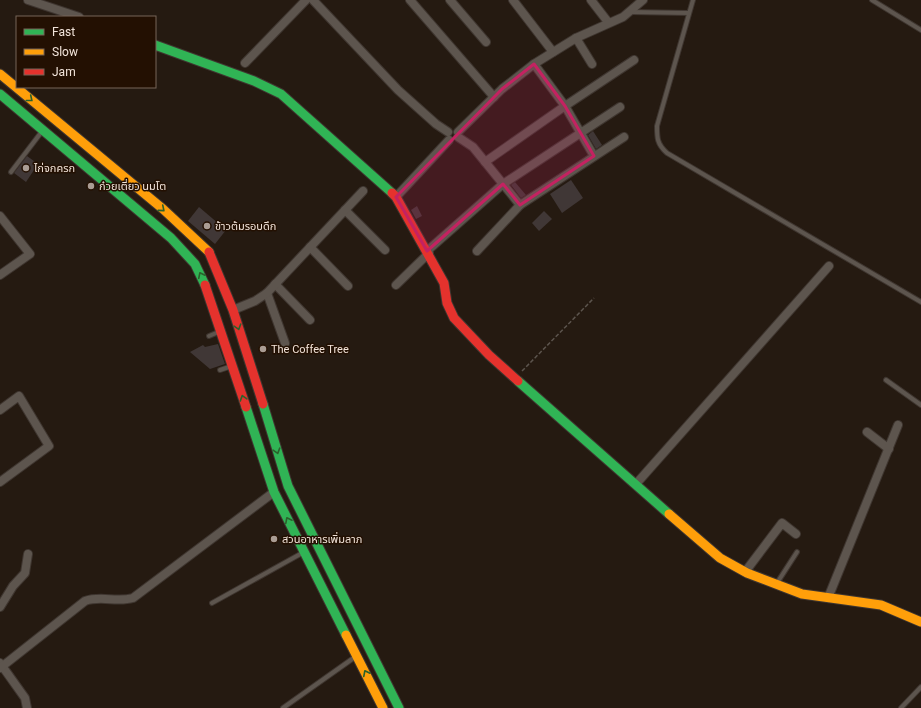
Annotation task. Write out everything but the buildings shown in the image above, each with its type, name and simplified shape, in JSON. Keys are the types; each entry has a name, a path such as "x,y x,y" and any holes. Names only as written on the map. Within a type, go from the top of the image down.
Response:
{"street":[{"path":"28,0 76,16"},
{"path":"245,63 306,0"},
{"path":"313,0 398,90 455,141 458,134 494,97 534,64 576,38 630,12 643,0"},
{"path":"410,0 494,97"},
{"path":"450,0 486,42"},
{"path":"513,0 553,52"},
{"path":"591,0 608,22"},
{"path":"576,38 592,64"},
{"path":"156,45 254,81 276,91 296,106 396,197 444,283 446,303 458,323 489,355 517,377 720,558 745,572 802,594 881,605 921,622"},
{"path":"485,162 634,60"},
{"path":"534,64 565,106 594,156"},
{"path":"0,74 16,88"},
{"path":"0,90 8,81"},
{"path":"16,88 163,209 209,252 233,310 288,486 400,708"},
{"path":"0,94 171,238 195,264 209,292 274,492 384,708"},
{"path":"396,285 428,252 503,184 620,106"},
{"path":"458,134 473,147 520,206"},
{"path":"396,197 449,136"},
{"path":"477,251 520,206 624,137"},
{"path":"233,310 255,301 267,293 363,192"},
{"path":"345,210 386,250"},
{"path":"0,217 30,254 0,275"},
{"path":"310,248 348,286"},
{"path":"636,484 829,266"},
{"path":"275,284 310,320"},
{"path":"267,293 285,343"},
{"path":"0,410 19,396 49,446 0,482"},
{"path":"828,598 898,425"},
{"path":"867,432 889,449"},
{"path":"27,708 25,698 1,666 85,600 95,597 118,600 133,598 274,492"},
{"path":"745,572 782,523 796,534"},
{"path":"0,607 13,586 26,573 28,554"},
{"path":"310,563 324,557"}],"lane":[{"path":"693,0 657,126 657,138 660,146 667,153 921,302"},
{"path":"872,0 921,30"},
{"path":"630,12 689,13"},
{"path":"11,172 43,130"},
{"path":"209,336 222,331"},
{"path":"220,370 233,366"},
{"path":"886,380 921,405"},
{"path":"212,602 304,552"},
{"path":"776,585 797,552"},
{"path":"283,708 357,656"},
{"path":"901,708 921,687"}],"path":[{"path":"517,377 594,298"}],"highlighted area":[{"path":"534,64 565,106 594,156 520,205 503,184 427,251 396,197 502,89"}],"traffic: fast":[{"path":"156,45 254,81 281,94 392,193"},
{"path":"0,94 171,238 195,264 205,285"},
{"path":"518,381 669,514"},
{"path":"263,404 288,486 399,708"},
{"path":"246,407 274,492 346,635"}],"traffic: slow":[{"path":"0,74 16,87"},
{"path":"17,88 163,209 209,252"},
{"path":"669,514 720,558 747,573 802,594 881,605 921,622"},
{"path":"346,635 383,708"}],"traffic: jam":[{"path":"392,193 396,197 444,283 447,303 454,318 489,355 518,381"},
{"path":"209,252 233,310 263,404"},
{"path":"205,285 246,407"}],"place":[{"name":"ไก่จกครก","path":"26,168"},
{"name":"ก๋วยเตี่ยว นมโต","path":"91,186"},
{"name":"ข้าวต้มรอบดึก","path":"207,226"},
{"name":"The Coffee Tree","path":"263,349"},
{"name":"สวนอาหารเพิ่มลาภ","path":"274,539"}]}
